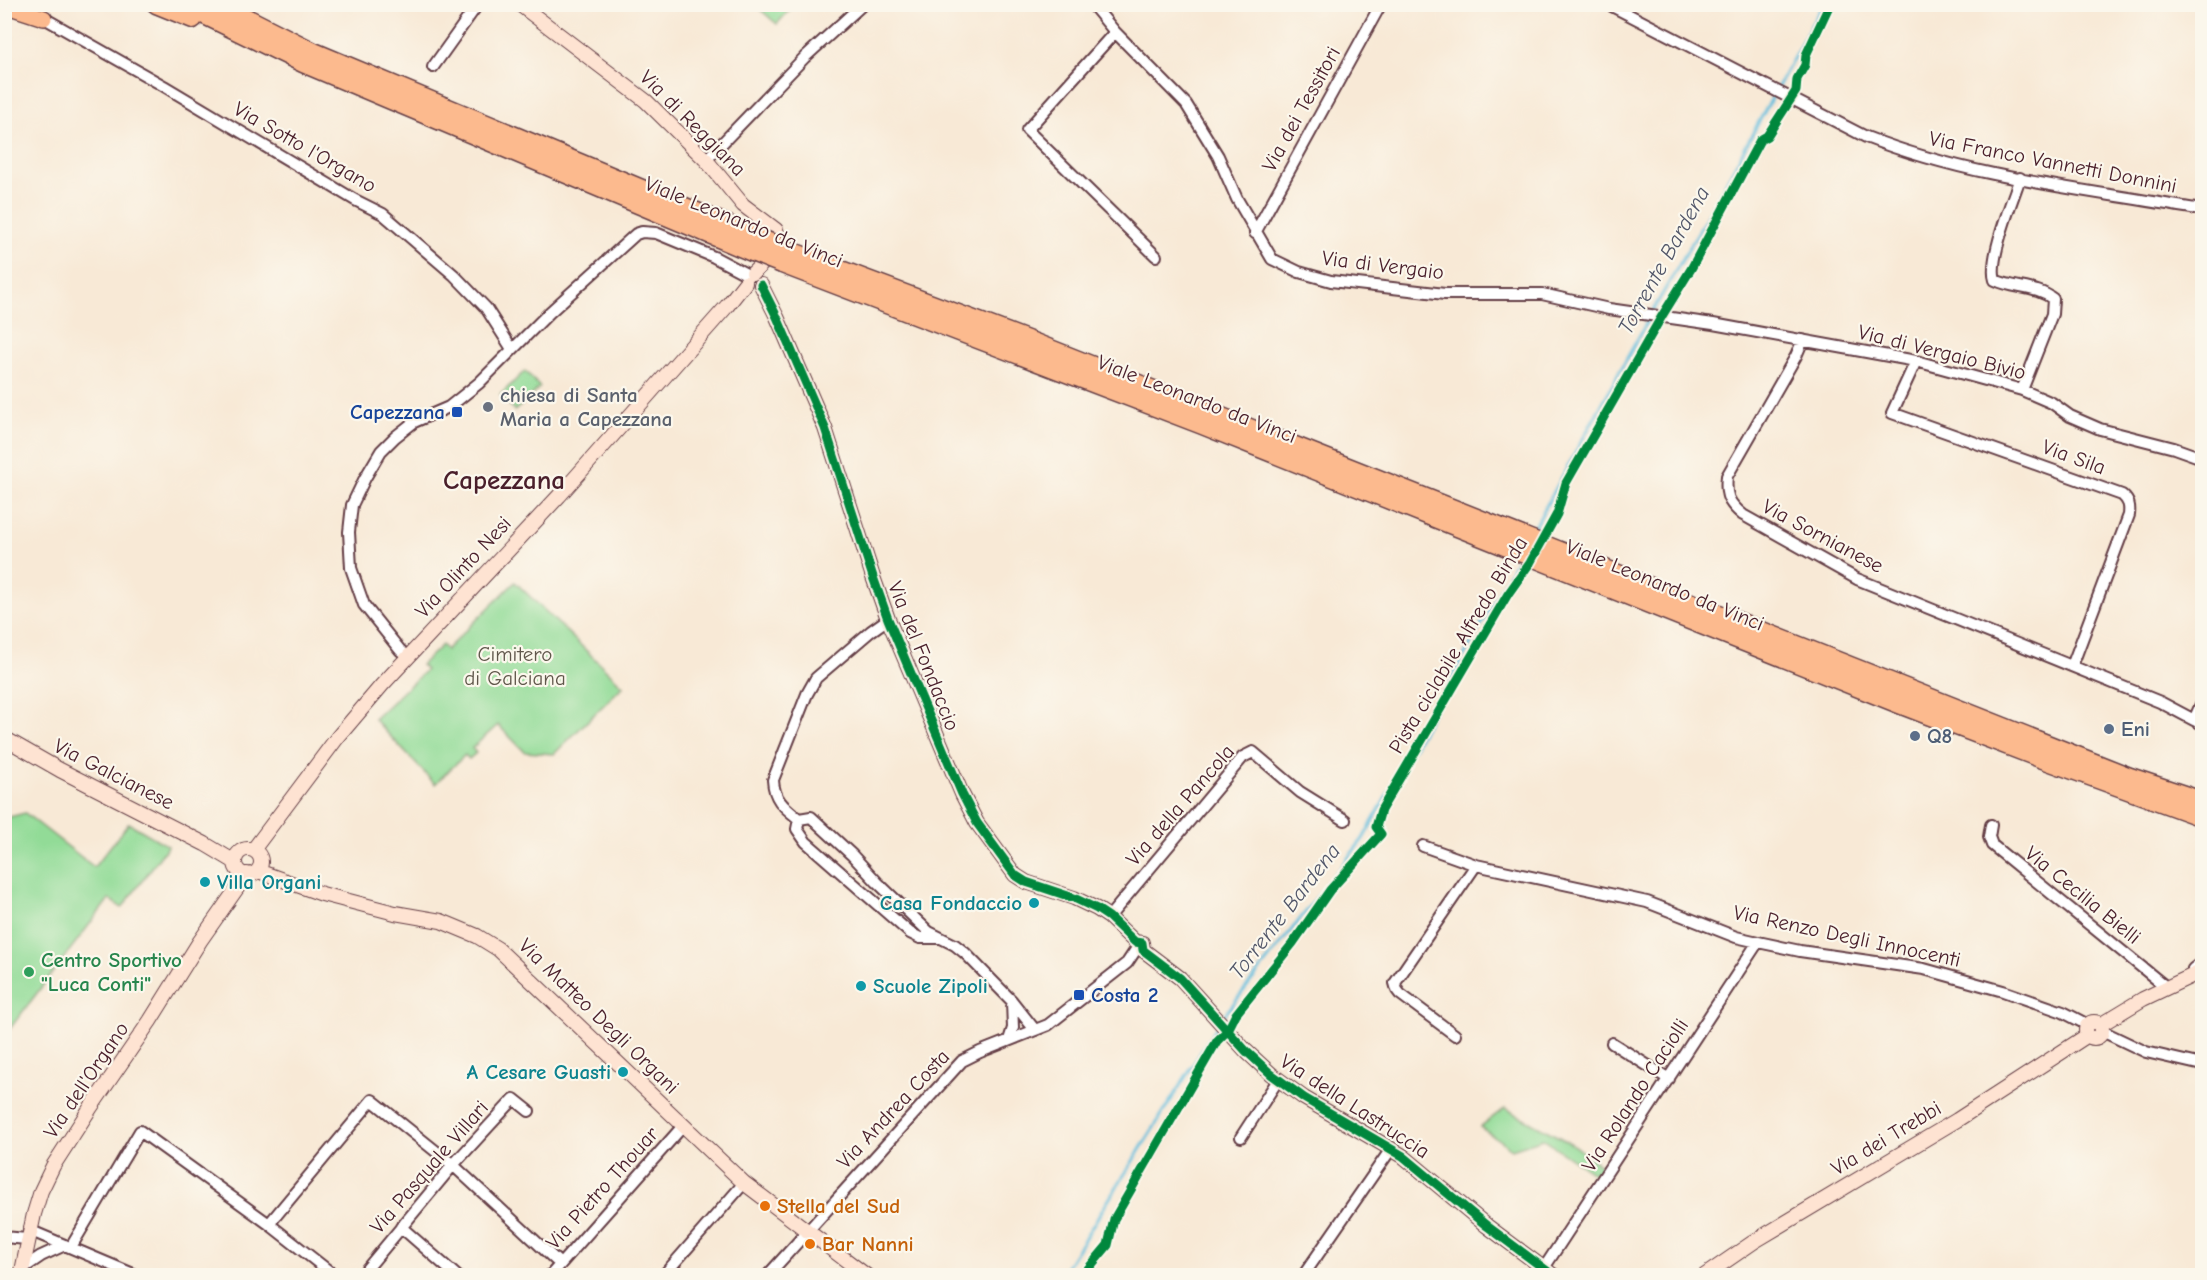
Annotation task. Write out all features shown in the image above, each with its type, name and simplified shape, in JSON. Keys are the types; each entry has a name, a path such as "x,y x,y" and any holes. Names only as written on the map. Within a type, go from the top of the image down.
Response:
{"highway":[{"path":"156,4 303,63"},
{"name":"Viale Leonardo da Vinci","path":"183,4 303,63 770,254 1899,704 2202,817"},
{"name":"Viale Leonardo da Vinci","path":"220,5 314,52 770,254 1047,348 2130,777 2202,801"},
{"path":"2170,805 2202,824"}],"main road":[{"path":"21,4 44,18"},
{"path":"4,5 44,18"}],"street":[{"path":"433,67 478,4"},
{"name":"Via di Reggiana","path":"519,4 629,87 706,160 743,205 776,230 778,241 753,282"},
{"path":"706,160 805,57 863,4"},
{"name":"Via di Vergaio","path":"1092,4 1115,32 1186,104 1218,156 1237,199 1272,259 1299,272 1331,281 1445,294 1542,294 1662,316"},
{"name":"Via dei Tessitori","path":"1255,233 1381,4"},
{"name":"Via Franco Vannetti Donnini","path":"1608,4 1804,106 1866,137 1908,154 1956,166 2202,210"},
{"name":"Via Sotto l'Organo","path":"44,18 164,86 355,200 383,214 454,275 486,308 512,349"},
{"path":"1115,32 1027,130 1156,256"},
{"path":"2020,178 1995,257 1993,274 1995,280 2004,284 2045,293 2053,299 2052,314 2022,390"},
{"path":"408,657 364,605 351,568 352,505 381,452 394,436 414,422 449,407 479,383 512,349 636,234 656,233 721,260 753,282"},
{"name":"Via Olinto Nesi","path":"247,862 284,806 337,738 408,657 559,496 727,306 753,282"},
{"name":"Via del Fondaccio","path":"753,282 773,309 828,436 888,620 962,794 977,823 1015,875 1026,882 1074,898 1109,917 1138,948 1180,978 1208,1007"},
{"name":"Via di Vergaio Bivio","path":"1662,316 1916,361 2022,390 2052,403 2084,423 2202,458"},
{"name":"Via Sornianese","path":"1803,340 1727,476 1726,491 1733,507 1743,515 1857,579 2160,702 2198,722"},
{"name":"Via Sila","path":"1916,361 1892,412 2122,495 2128,500 2129,515 2072,666"},
{"path":"799,819 777,800 773,780 807,694 816,678 830,664 888,620"},
{"path":"2198,722 2202,702"},
{"name":"Via Galcianese","path":"4,738 60,771 205,844 247,862"},
{"name":"Via della Pancola","path":"1109,917 1243,757 1253,752 1300,792 1345,820"},
{"path":"799,819 811,817 821,825 921,925 965,953 1012,1001 1035,1030"},
{"path":"799,819 796,829 806,842 910,933 920,938 939,938"},
{"name":"Via Cecilia Bielli","path":"1991,825 1989,837 1992,845 2166,987"},
{"name":"Via Renzo Degli Innocenti","path":"1423,846 1476,866 1647,902 1736,937 1800,951 1924,969 2003,991 2063,1012 2146,1052 2202,1065"},
{"name":"Via dell'Organo","path":"21,1272 28,1235 41,1191 53,1166 229,899 247,862"},
{"name":"Via Matteo Degli Organi","path":"247,862 322,894 395,913 441,921 477,936 498,949 744,1183 867,1275"},
{"path":"1455,1035 1400,994 1395,983 1476,866"},
{"path":"910,933 920,930 921,925"},
{"name":"Via Rolando Caciolli","path":"1549,1272 1758,942"},
{"name":"Via Andrea Costa","path":"767,1275 962,1061 1048,1025 1127,963 1138,948"},
{"path":"2198,973 2193,969 2202,962"},
{"name":"Via dei Trebbi","path":"1704,1275 1755,1241 1957,1120 2143,999 2198,973"},
{"path":"1009,1040 1013,1029 1012,1001"},
{"name":"Via della Lastruccia","path":"1208,1007 1253,1058 1278,1080 1323,1110 1391,1149 1549,1272"},
{"path":"1612,1043 1669,1080"},
{"path":"1241,1137 1278,1080"},
{"name":"Via Pasquale Villari","path":"361,1275 453,1166 514,1099 529,1110"},
{"path":"269,1224 372,1100 453,1166 560,1264"},
{"name":"Via Pietro Thouar","path":"550,1275 683,1126"},
{"path":"21,1272 41,1256 68,1246 140,1131 269,1224 335,1275"},
{"path":"1303,1275 1391,1149"},
{"path":"663,1275 744,1183"},
{"path":"400,1227 457,1275"},
{"path":"4,1237 28,1235 68,1246 138,1275"}],"green space":[{"path":"755,5 794,5 777,24"},
{"path":"525,371 540,387 515,411 500,395"},
{"name":"Cimitero di Galciana","path":"515,582 623,686 554,754 525,752 498,725 472,748 476,753 469,759 465,755 435,784 374,719 426,670 421,665 442,645 446,650"},
{"name":"Centro Sportivo \"Luca Conti\"","path":"25,813 94,867 129,823 168,846 122,908 109,899 5,1035 5,818"},
{"path":"1505,1108 1570,1143 1602,1166 1596,1175 1543,1139 1512,1149 1480,1127"}],"waterway":[{"name":"Torrente Bardena","path":"1652,312 1712,208 1823,4"},
{"name":"Torrente Bardena","path":"1532,532 1649,318"},
{"name":"Torrente Bardena","path":"1223,1017 1363,839 1518,558"},
{"name":"Torrente Bardena","path":"1061,1276 1218,1025"}],"cycle path":[{"name":"Pista ciclabile Alfredo Binda","path":"1082,1276 1108,1245 1114,1219 1217,1041 1228,1030 1236,1014 1293,943 1330,890 1381,834 1376,827 1381,810 1508,594 1530,563 1557,514 1566,483 1691,269 1760,140 1767,136 1796,91 1797,79 1805,65 1806,55 1830,4"},
{"path":"761,285 825,428 888,619 962,794 977,823 1015,875 1026,882 1074,898 1109,917 1135,942 1142,943 1143,950 1180,978 1246,1051 1271,1074 1304,1098 1403,1156 1487,1226 1554,1276"}],"place":[{"name":"chiesa di Santa Maria a Capezzana","path":"488,407"},
{"name":"Capezzana","path":"457,412"},
{"name":"Eni","path":"2109,729"},
{"name":"Q8","path":"1915,736"},
{"name":"Villa Organi","path":"205,882"},
{"name":"Casa Fondaccio","path":"1034,903"},
{"name":"Centro Sportivo \"Luca Conti\"","path":"29,972"},
{"name":"Scuole Zipoli","path":"861,986"},
{"name":"Costa 2","path":"1079,995"},
{"name":"A Cesare Guasti","path":"623,1072"},
{"name":"Stella del Sud","path":"765,1206"},
{"name":"Bar Nanni","path":"810,1244"}],"district":[{"name":"Capezzana","path":"504,480"}]}
